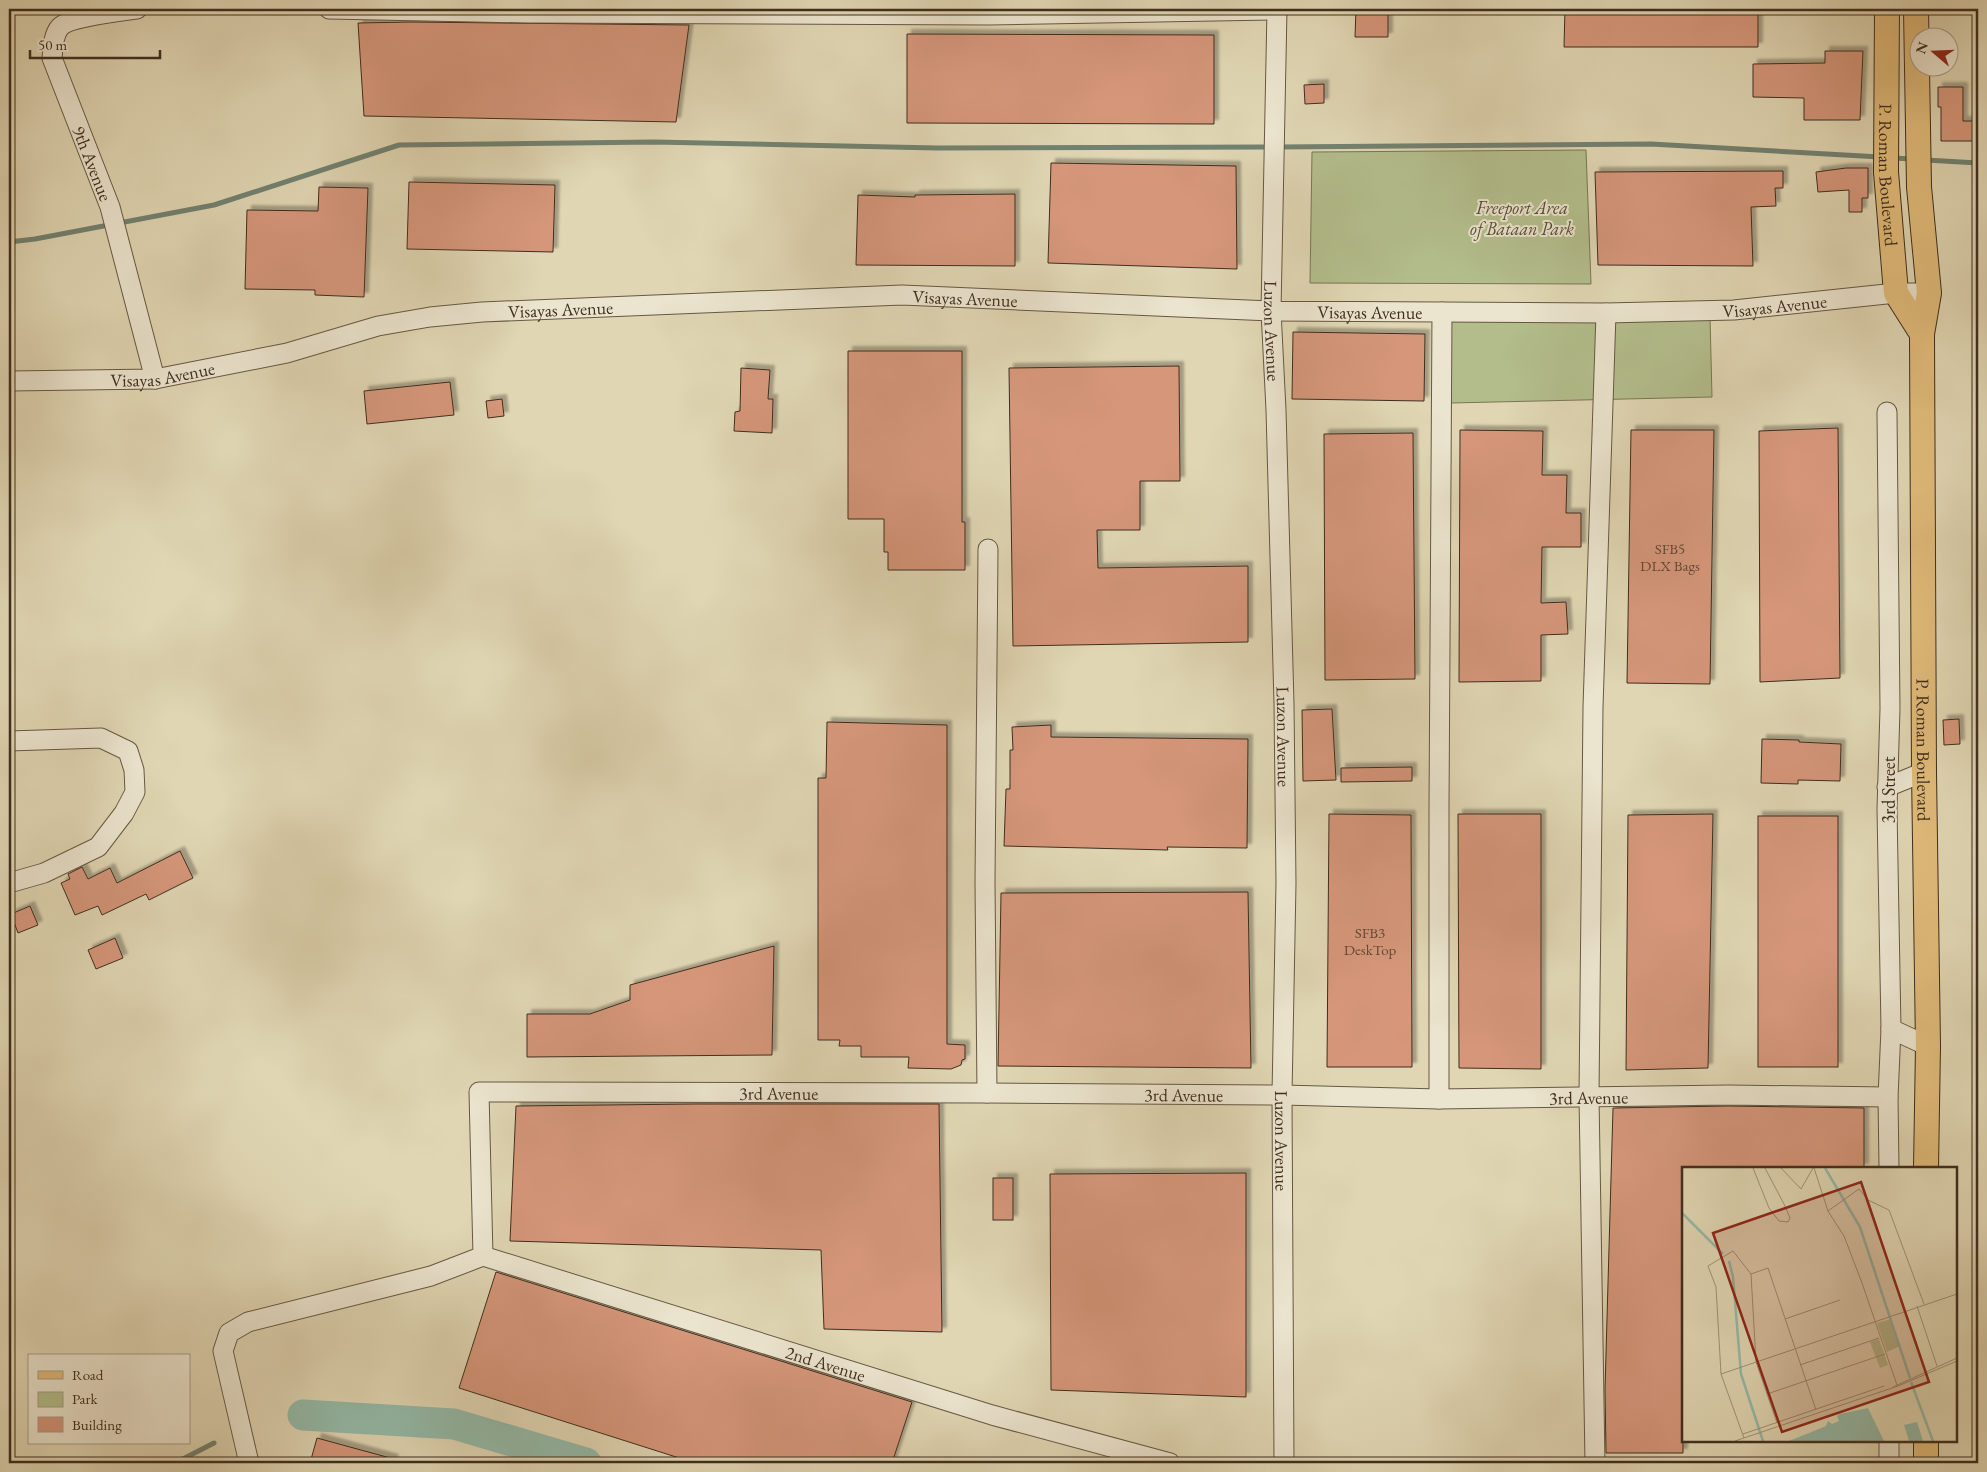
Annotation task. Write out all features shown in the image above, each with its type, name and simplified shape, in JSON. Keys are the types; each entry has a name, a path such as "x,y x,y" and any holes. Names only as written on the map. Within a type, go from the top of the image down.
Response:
{"main road":[{"name":"P. Roman Boulevard","path":"1886,9 1886,172 1896,293 1922,334"},
{"name":"P. Roman Boulevard","path":"1916,9 1919,187 1929,293 1922,334 1924,772 1928,1046 1926,1167"},
{"path":"1926,1442 1926,1463"}],"street":[{"name":"9th Avenue","path":"137,9 72,21 60,27 55,39 52,58 110,207 155,379"},
{"path":"329,9 538,13 990,15 1277,9"},
{"name":"Luzon Avenue","path":"1277,9 1271,311 1276,410 1284,704 1286,883 1282,1095 1284,1463"},
{"name":"Visayas Avenue","path":"9,381 155,379 287,353 378,326 430,317 482,312 902,295 1271,311 1606,313 1734,310 1896,293 1929,293"},
{"path":"1439,1099 1442,312"},
{"path":"1595,1463 1589,1096 1593,706 1606,313"},
{"name":"3rd Street","path":"1887,412 1891,1030 1888,1097 1888,1167"},
{"path":"987,1093 985,882 988,549"},
{"path":"9,742 101,738 128,751 134,770 135,792 124,813 98,847 44,873 9,883"},
{"path":"1888,786 1924,772"},
{"path":"1891,1030 1928,1046"},
{"name":"3rd Avenue","path":"483,1256 479,1092 1282,1095 1439,1099 1729,1095 1888,1097"},
{"path":"249,1463 223,1351 229,1333 248,1322 431,1276 483,1256"},
{"name":"2nd Avenue","path":"483,1256 992,1415 1170,1463"},
{"path":"1889,1442 1889,1463"}],"green space":[{"name":"Freeport Area of Bataan Park","path":"1586,150 1591,284 1310,283 1312,152"},
{"path":"1710,317 1712,397 1451,403 1451,319"}],"building":[{"path":"1356,9 1388,9 1388,37 1355,37"},
{"path":"1565,9 1758,9 1758,47 1564,47"},
{"path":"358,23 689,25 676,122 364,116"},
{"path":"907,34 1214,35 1214,124 907,123"},
{"path":"1825,51 1863,51 1860,120 1804,120 1804,98 1753,97 1753,64 1825,63"},
{"path":"1324,84 1324,103 1305,104 1304,85"},
{"path":"1938,87 1963,87 1963,121 1978,121 1978,141 1941,141 1941,107 1938,107"},
{"path":"1051,163 1236,166 1237,269 1048,263"},
{"path":"1846,168 1868,168 1868,198 1862,198 1862,212 1849,212 1849,190 1818,192 1816,172"},
{"path":"1783,171 1783,188 1775,188 1776,206 1751,207 1753,266 1598,265 1595,172"},
{"path":"409,182 555,185 553,252 407,249"},
{"path":"319,187 368,188 364,297 315,295 315,290 245,289 247,210 318,211"},
{"path":"1015,194 1015,266 856,265 858,195 915,197 915,195"},
{"path":"1293,332 1425,334 1424,401 1292,399"},
{"path":"848,351 962,351 962,522 965,522 965,570 888,570 888,552 884,552 884,519 848,519"},
{"path":"1179,366 1180,481 1140,481 1140,530 1097,530 1098,568 1248,566 1248,642 1013,646 1009,368"},
{"path":"741,368 770,370 768,399 773,399 772,433 734,431 735,412 740,411"},
{"path":"450,382 454,415 367,424 364,391"},
{"path":"502,399 504,416 488,418 486,401"},
{"path":"1838,428 1840,678 1760,682 1759,431"},
{"path":"1460,430 1543,431 1542,475 1567,475 1566,513 1581,513 1581,547 1542,547 1541,603 1566,602 1568,634 1541,635 1541,681 1459,682"},
{"path":"1631,430 1714,430 1710,684 1627,683"},
{"path":"1413,433 1415,679 1325,680 1324,434"},
{"path":"1332,709 1336,780 1303,781 1302,710"},
{"path":"1959,719 1960,744 1944,745 1943,720"},
{"path":"827,722 947,725 947,1044 965,1045 965,1059 962,1060 961,1065 951,1069 908,1068 909,1057 861,1057 861,1046 839,1046 840,1040 818,1040 818,778 826,778"},
{"path":"1051,725 1051,737 1248,739 1247,848 1167,847 1168,850 1004,846 1006,789 1010,789 1010,750 1013,750 1012,727"},
{"path":"1762,739 1841,744 1840,781 1798,780 1798,784 1761,783"},
{"path":"1412,767 1412,781 1341,782 1341,768"},
{"path":"1329,814 1411,815 1412,1067 1327,1067"},
{"path":"1458,814 1541,814 1541,1069 1459,1068"},
{"path":"1713,814 1708,1068 1626,1070 1628,815"},
{"path":"1758,816 1838,816 1838,1067 1758,1067"},
{"path":"180,851 193,878 149,900 146,894 102,915 98,906 75,915 61,883 70,879 68,874 82,867 88,879 110,868 117,883"},
{"path":"1248,892 1251,1068 998,1066 1001,893"},
{"path":"30,906 38,925 18,933 11,914"},
{"path":"115,938 123,958 96,969 88,950"},
{"path":"774,946 772,1055 527,1057 527,1014 590,1014 630,1000 630,985"},
{"path":"939,1104 942,1332 824,1329 821,1250 510,1241 516,1106"},
{"path":"1729,1106 1864,1108 1864,1167 1682,1167 1683,1453 1606,1453 1605,1389 1613,1108"},
{"path":"1246,1173 1246,1397 1051,1390 1050,1174"},
{"path":"993,1178 1013,1178 1013,1220 993,1220"},
{"path":"496,1272 912,1402 892,1463 695,1463 459,1388"},
{"path":"317,1438 394,1459 393,1463 310,1463"}],"waterway":[{"path":"9,242 35,239 214,205 399,145 654,142 937,148 1270,147"},
{"path":"1279,147 1651,144 1880,157"},
{"path":"1893,158 1912,159"},
{"path":"1926,160 1978,163"},
{"path":"303,1415 454,1424 586,1463"},
{"path":"175,1463 214,1443"}]}
